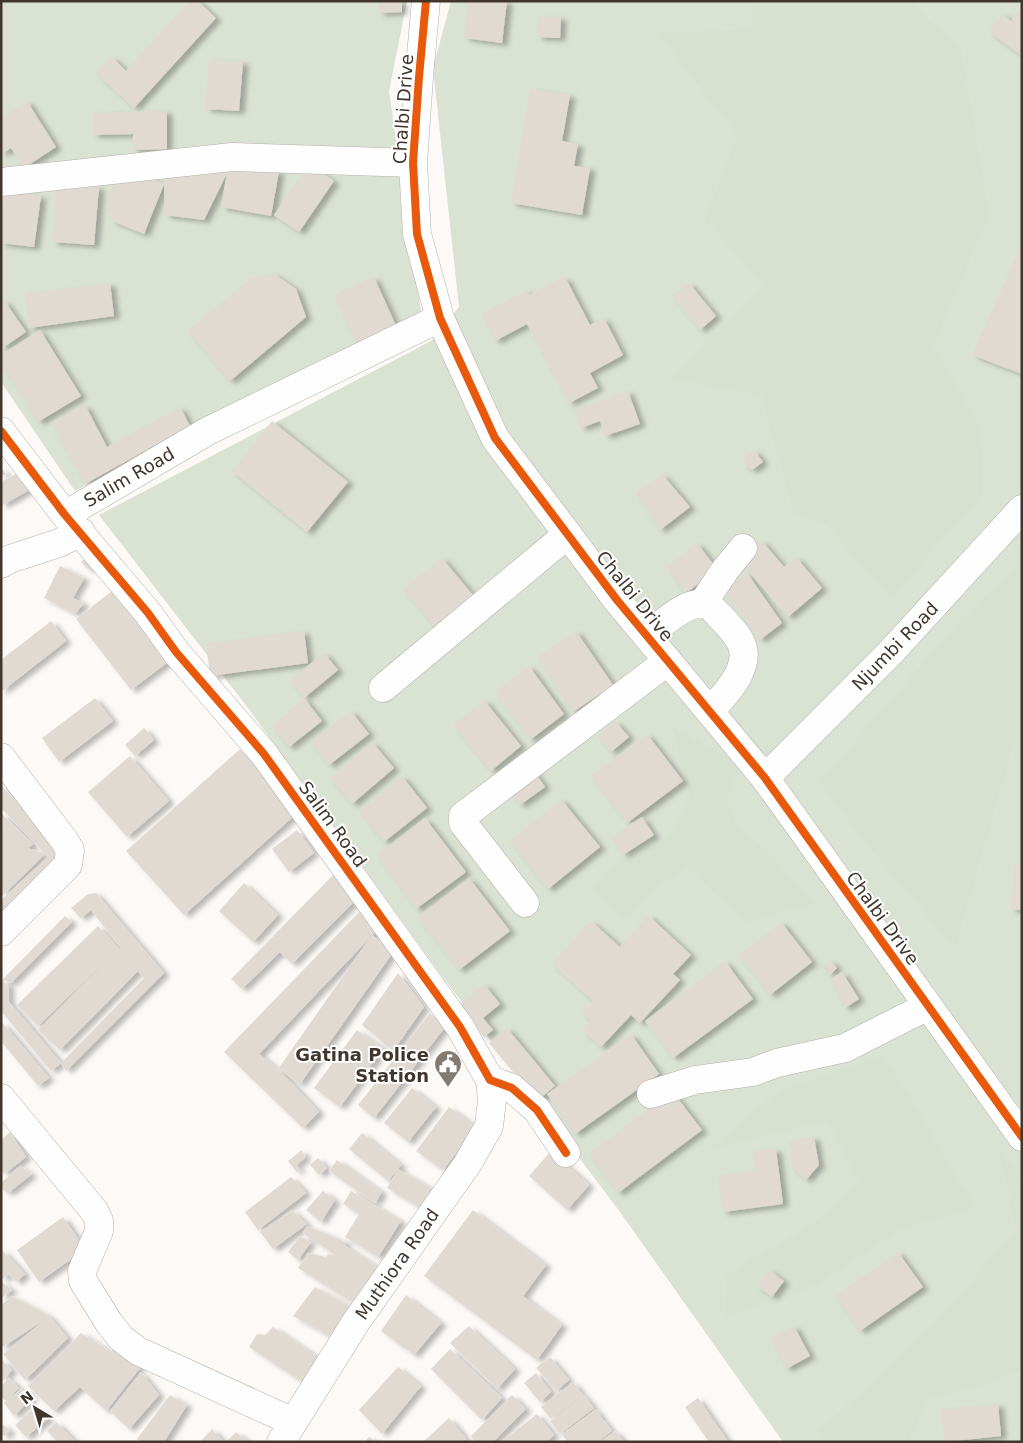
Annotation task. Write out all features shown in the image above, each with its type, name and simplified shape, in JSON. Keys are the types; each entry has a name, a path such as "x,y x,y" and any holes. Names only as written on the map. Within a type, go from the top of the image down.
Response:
{"street":[{"name":"Chalbi Drive","path":"426,1 418,77 413,163 417,234 440,318 495,438 617,600 765,778 1022,1136"},
{"path":"1,182 232,157 413,163"},
{"name":"Salim Road","path":"440,318 208,431 73,523 148,613 176,652 264,754 460,1027 490,1080"},
{"path":"1,431 73,523 59,543 10,559 1,564"},
{"name":"Njumbi Road","path":"765,778 891,652 1022,510"},
{"path":"383,688 568,534"},
{"path":"704,603 725,570 743,548"},
{"path":"647,636 686,607 704,603 710,606 741,642 744,655 742,669 726,694 710,711"},
{"path":"525,903 463,823 463,816 668,661"},
{"path":"1,756 70,850 68,865 1,932"},
{"path":"651,1094 695,1080 752,1072 777,1063 845,1048 928,1006"},
{"path":"490,1080 512,1088 537,1110 566,1153"},
{"name":"Muthiora Road","path":"287,1432 356,1322 468,1163 481,1141 489,1126 492,1100 490,1080"},
{"path":"1,1098 95,1212 99,1221 99,1231 82,1271 83,1281 108,1323 121,1338 138,1351 287,1432"}],"path":[{"path":"464,1433 470,1442"}],"green space":[{"path":"1,1 407,1 389,91 421,311 75,491 1,382"},
{"path":"451,1 1022,1 1022,1442 783,1442 620,1212 439,972 251,712 99,515 431,341 459,307 433,68"},
{"path":"752,1 909,1 961,50 989,214 933,346 980,426 982,494 891,598 826,524 794,513 761,395 672,379 766,285 705,220 738,136 658,33 753,29"},
{"path":"1022,561 1022,746 1013,744 955,948 865,842 820,782 961,619"},
{"path":"673,728 740,765 727,800 736,824 768,852 816,903 746,922 687,867 655,889 627,920 590,889 608,868 673,831 690,797"},
{"path":"883,1055 926,1123 949,1166 976,1207 902,1229 814,1286 725,1316 727,1274 814,1223 859,1184 828,1121 711,1148 780,1090"},
{"path":"1000,1151 1022,1180 1022,1370 983,1385 928,1399 907,1442 826,1442 819,1431 933,1326 1016,1230"}],"building":[{"path":"189,1 198,1 216,18 134,108 96,73 112,57 126,71"},
{"path":"379,1 402,1 402,12 379,13"},
{"path":"468,1 507,1 502,43 464,38"},
{"path":"1022,7 1022,56 989,32 1002,14 1011,21"},
{"path":"538,17 561,17 560,38 537,37"},
{"path":"209,60 243,62 239,111 205,109"},
{"path":"530,89 570,95 562,141 578,144 574,166 590,168 582,215 511,203"},
{"path":"27,101 56,147 24,168 11,148 1,154 1,118"},
{"path":"167,111 167,149 133,150 133,134 93,135 93,113"},
{"path":"229,162 279,171 271,216 221,207"},
{"path":"309,164 334,181 299,232 274,215"},
{"path":"172,166 227,173 204,220 165,215 164,184"},
{"path":"140,174 164,184 144,234 112,221 107,198 117,180"},
{"path":"56,184 99,187 94,245 52,242"},
{"path":"5,191 41,196 34,247 1,243 1,218"},
{"path":"1022,244 1022,374 972,355"},
{"path":"274,274 296,289 306,317 230,381 188,331 249,279"},
{"path":"374,277 398,330 358,348 334,295"},
{"path":"565,277 590,325 604,318 623,355 590,373 598,388 569,403 527,324 495,341 482,314 527,290 529,295"},
{"path":"110,283 114,316 29,328 25,294"},
{"path":"689,283 716,316 700,330 672,296"},
{"path":"4,300 26,332 1,349 1,303"},
{"path":"40,330 81,396 38,422 1,363 1,355"},
{"path":"628,391 640,424 605,436 600,421 581,428 575,410"},
{"path":"85,405 107,447 180,407 190,426 85,484 51,423"},
{"path":"272,421 348,482 307,532 232,471"},
{"path":"754,450 763,462 752,470 743,463 746,461 744,458"},
{"path":"1,467 6,474 1,477"},
{"path":"21,471 31,489 1,506 1,482"},
{"path":"662,474 690,507 660,530 636,493"},
{"path":"762,541 784,567 796,557 822,588 788,617 739,560"},
{"path":"697,543 717,569 686,593 667,567"},
{"path":"88,556 96,564 89,570 81,562"},
{"path":"442,558 477,600 439,632 403,589"},
{"path":"60,566 84,578 73,598 84,603 75,614 44,598"},
{"path":"747,573 782,623 760,640 724,590"},
{"path":"112,591 168,662 131,690 76,619"},
{"path":"51,621 66,641 1,692 1,660"},
{"path":"304,631 308,663 210,676 206,644"},
{"path":"576,631 613,685 573,712 537,657"},
{"path":"324,653 338,670 304,698 290,680"},
{"path":"529,666 564,714 530,740 495,692"},
{"path":"95,698 113,721 59,762 42,738"},
{"path":"304,698 322,721 289,747 272,726"},
{"path":"484,700 521,746 491,771 453,725"},
{"path":"351,711 369,734 329,765 311,742"},
{"path":"615,721 629,737 611,752 598,737"},
{"path":"144,728 154,740 135,756 125,745"},
{"path":"647,734 683,781 627,823 591,776"},
{"path":"372,742 394,768 352,804 330,778"},
{"path":"240,749 297,813 184,915 126,851"},
{"path":"130,756 169,801 127,837 88,792"},
{"path":"534,771 545,787 520,805 509,790"},
{"path":"402,776 427,808 384,842 359,811"},
{"path":"1,785 67,856 1,917 1,900 48,857 1,808"},
{"path":"561,799 600,847 548,889 510,841"},
{"path":"1,813 33,844 28,848 45,854 1,897 1,832 6,827 1,831"},
{"path":"642,817 654,835 623,855 611,837"},
{"path":"425,818 466,872 416,909 377,855"},
{"path":"297,830 314,853 289,872 272,849"},
{"path":"1015,863 1022,864 1022,910 1011,910"},
{"path":"338,870 362,894 292,964 280,952 242,989 231,979"},
{"path":"469,878 510,931 459,970 418,917"},
{"path":"244,883 278,915 253,942 219,911"},
{"path":"96,893 164,973 66,1071 61,1063 144,978 138,971 60,1050 38,1030 119,948 127,956 91,910 81,918 71,908 88,894"},
{"path":"362,909 380,927 259,1054 278,1069 319,1112 303,1128 224,1052"},
{"path":"648,915 691,955 673,974 680,980 640,1023 631,1015 601,1047 582,1030 590,1021 582,1013 593,1001 552,964 591,921 620,947"},
{"path":"65,916 72,922 11,983 3,980 9,987 9,1002 61,1063 51,1071 1,1011 1,981"},
{"path":"781,922 812,962 770,995 739,955"},
{"path":"98,926 119,948 38,1026 17,1005"},
{"path":"372,935 394,951 300,1084 278,1069"},
{"path":"830,960 837,968 830,975 823,967"},
{"path":"725,961 753,999 673,1058 645,1021"},
{"path":"842,972 859,999 845,1008 830,979"},
{"path":"398,973 424,1007 393,1051 362,1025"},
{"path":"484,984 500,1004 483,1018 493,1030 484,1037 458,1006"},
{"path":"430,1013 446,1026 374,1118 358,1105"},
{"path":"1,1021 49,1078 38,1086 1,1041"},
{"path":"507,1028 555,1086 537,1101 489,1043"},
{"path":"357,1030 383,1049 340,1107 314,1088"},
{"path":"631,1034 659,1074 575,1134 547,1094"},
{"path":"412,1088 436,1107 408,1142 384,1123"},
{"path":"672,1091 702,1130 618,1193 589,1154"},
{"path":"449,1107 476,1127 443,1170 416,1151"},
{"path":"10,1132 26,1157 4,1174 1,1170 1,1140"},
{"path":"362,1133 401,1165 388,1181 349,1149"},
{"path":"814,1137 819,1165 806,1180 793,1168 788,1142"},
{"path":"776,1149 783,1204 723,1212 718,1176 755,1171 753,1152"},
{"path":"302,1150 305,1158 296,1165 300,1170 297,1172 288,1161"},
{"path":"551,1151 589,1185 567,1210 529,1176"},
{"path":"318,1158 327,1168 319,1175 310,1165"},
{"path":"337,1160 382,1192 375,1203 329,1171"},
{"path":"20,1166 32,1174 8,1193 1,1188 1,1183"},
{"path":"398,1169 435,1191 424,1210 387,1188"},
{"path":"291,1177 306,1193 258,1230 245,1212"},
{"path":"323,1191 335,1200 321,1222 306,1210"},
{"path":"351,1191 401,1221 378,1257 345,1237 359,1214 343,1204"},
{"path":"292,1210 307,1224 273,1249 260,1232"},
{"path":"473,1210 546,1265 523,1296 562,1325 537,1360 424,1276"},
{"path":"63,1217 85,1249 39,1282 17,1250"},
{"path":"307,1226 346,1242 344,1245 381,1269 357,1305 298,1268 308,1253 326,1257 328,1254 337,1256 303,1233"},
{"path":"300,1236 311,1242 298,1260 288,1252"},
{"path":"1,1249 25,1274 17,1282 8,1274 3,1279 1,1278"},
{"path":"898,1252 923,1287 860,1331 835,1296"},
{"path":"769,1270 784,1281 772,1297 757,1286"},
{"path":"1,1281 12,1290 1,1299"},
{"path":"315,1287 357,1310 337,1340 293,1316"},
{"path":"406,1295 441,1323 414,1355 381,1331"},
{"path":"12,1296 49,1316 68,1338 25,1380 3,1354 47,1318 1,1348 1,1305"},
{"path":"469,1326 515,1369 497,1389 450,1343"},
{"path":"794,1326 810,1356 786,1369 771,1338"},
{"path":"273,1327 322,1360 305,1384 249,1347 257,1334 265,1335"},
{"path":"81,1333 111,1352 116,1345 140,1368 106,1411 80,1387 54,1411 28,1386"},
{"path":"450,1349 502,1398 482,1420 431,1369"},
{"path":"550,1357 569,1380 556,1391 536,1368"},
{"path":"1,1359 12,1370 1,1383"},
{"path":"398,1367 421,1386 382,1434 359,1410"},
{"path":"141,1372 159,1395 129,1429 110,1411"},
{"path":"536,1373 551,1392 540,1402 524,1383"},
{"path":"9,1378 19,1388 6,1401 1,1396 1,1386"},
{"path":"573,1382 583,1395 551,1419 541,1407"},
{"path":"23,1387 32,1398 14,1416 4,1403"},
{"path":"170,1395 187,1405 164,1442 141,1442 137,1439"},
{"path":"512,1395 526,1409 493,1442 475,1442 471,1436"},
{"path":"584,1395 594,1408 560,1434 550,1421"},
{"path":"698,1398 727,1440 725,1442 709,1442 685,1407"},
{"path":"998,1404 1001,1436 945,1442 941,1410"},
{"path":"35,1407 49,1418 26,1437 15,1425"},
{"path":"596,1409 603,1420 574,1442 568,1442 562,1434"},
{"path":"537,1414 554,1435 546,1442 501,1442"},
{"path":"449,1418 466,1439 464,1442 423,1442"},
{"path":"604,1420 612,1431 598,1442 575,1442"},
{"path":"56,1422 76,1442 58,1442 47,1431"},
{"path":"1,1423 10,1431 5,1436 1,1434"},
{"path":"212,1429 224,1442 200,1442"},
{"path":"615,1431 624,1442 600,1442"},
{"path":"236,1432 248,1442 226,1442"},
{"path":"369,1437 377,1442 365,1442"}],"cycle path":[{"path":"426,1 413,163 417,234 440,318 495,438 617,600 765,778 1022,1137"},
{"path":"1,431 65,515 148,613 176,652 264,754 460,1027 490,1080 512,1088 537,1110 566,1153"}],"place":[{"name":"Gatina Police Station","path":"448,1088"}]}
